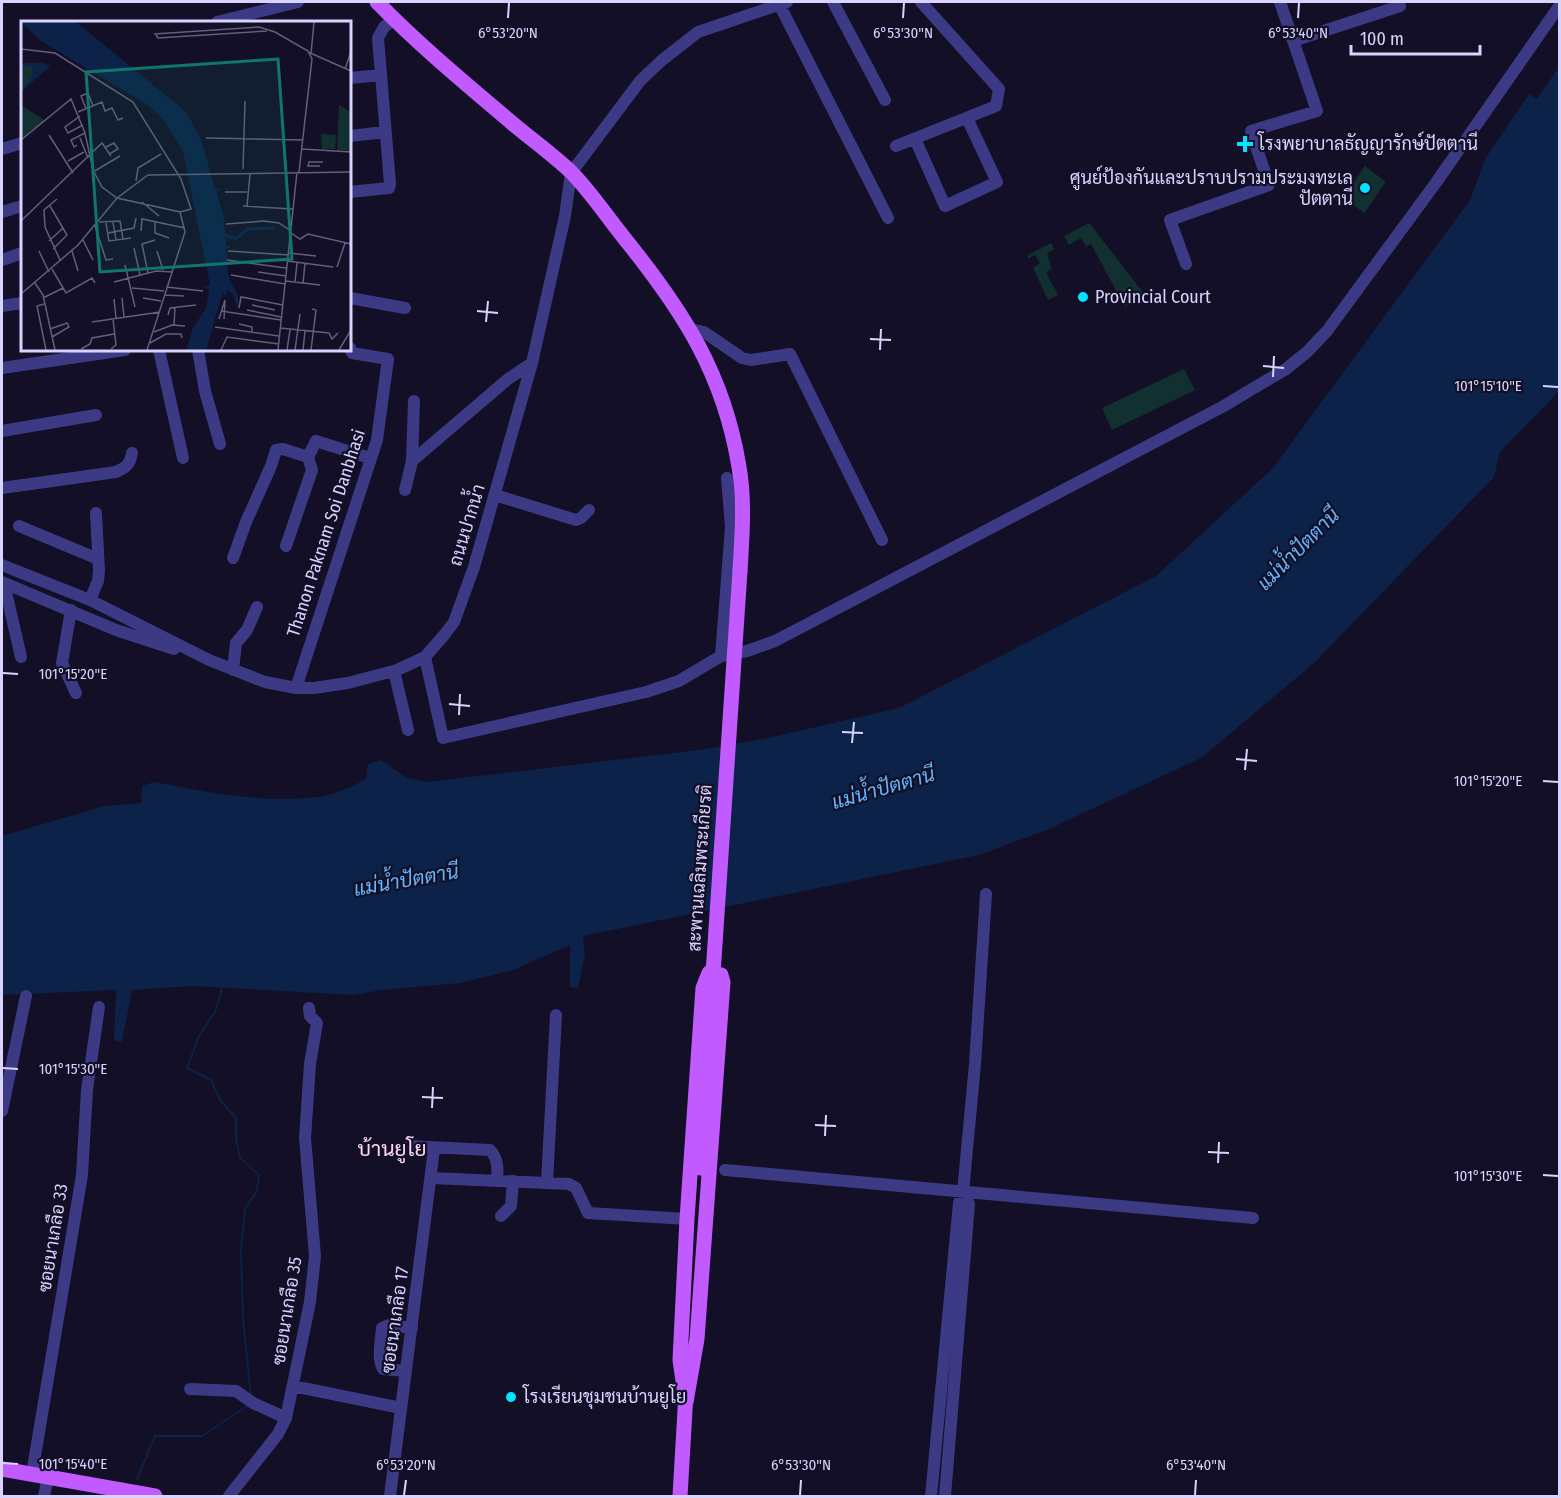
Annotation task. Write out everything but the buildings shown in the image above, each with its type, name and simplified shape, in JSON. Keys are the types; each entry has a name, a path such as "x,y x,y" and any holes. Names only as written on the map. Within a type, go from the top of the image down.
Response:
{"main road":[{"name":"สะพานเฉลิมพระเกียรติ","path":"377,2 443,64 571,173 637,254 690,329 707,360 731,428 740,469 743,520 686,1402"},
{"path":"679,1495 686,1402 698,1339 723,982 721,975 717,973 709,973 703,988 680,1359 686,1402"},
{"path":"2,1469 155,1497"}],"street":[{"path":"221,21 298,2"},
{"path":"833,2 885,100"},
{"path":"896,146 996,106 999,89 921,2"},
{"path":"1186,264 1170,220 1269,185 1251,131 1317,111 1280,2"},
{"path":"1293,41 1400,6 1399,2"},
{"path":"571,173 640,81 661,61 698,32 783,3 888,218"},
{"path":"425,657 443,738 646,692 679,681 721,656 747,651 775,641 1215,411 1286,369 1307,352 1327,331 1560,5"},
{"path":"351,192 388,188 390,184 378,38 384,27 394,19"},
{"path":"351,78 381,75"},
{"path":"915,139 945,206 997,182 968,118"},
{"path":"351,136 386,132"},
{"path":"2,149 21,143"},
{"name":"ถนนปากน้ำ","path":"2,565 90,600 209,660 265,682 296,688 348,683 394,671 425,657 445,634 460,608 495,495 532,363 567,207 571,173"},
{"path":"2,212 21,206"},
{"path":"2,260 21,253"},
{"path":"351,298 405,308"},
{"path":"2,306 21,303"},
{"path":"690,329 704,333 742,358 751,360 790,354 882,540"},
{"name":"Thanon Paknam Soi Danbhasi","path":"296,688 377,440 388,359 352,353 351,350"},
{"path":"2,368 100,351"},
{"path":"159,351 183,458"},
{"path":"198,351 205,391 220,444"},
{"path":"412,461 508,379 532,363"},
{"path":"405,490 412,461 414,401"},
{"path":"2,430 96,415"},
{"path":"286,546 312,470 309,458 316,441 370,458"},
{"path":"233,558 246,522 272,466 276,450 283,449 309,458"},
{"path":"2,488 116,472 126,468 130,463 132,453"},
{"path":"721,656 731,527 727,478"},
{"path":"495,495 576,520 589,510"},
{"path":"90,600 98,581 96,513"},
{"path":"19,526 98,559"},
{"path":"3,582 21,657"},
{"name":"ถนนปากน้ำ","path":"3,582 116,630 209,660"},
{"path":"233,670 236,643 247,630 257,607"},
{"path":"71,610 62,663 76,693"},
{"path":"394,671 408,730"},
{"path":"931,1497 976,1052 986,894"},
{"path":"2,1111 26,996"},
{"name":"ซอยนาเกลือ 33","path":"32,1474 82,1175 87,1090 99,1007"},
{"name":"ซอยนาเกลือ 35","path":"229,1497 278,1434 286,1418 310,1302 315,1256 305,1138 310,1064 317,1023 310,1016 309,1008"},
{"path":"547,1182 556,1015"},
{"path":"408,1146 490,1150 497,1163 497,1180"},
{"name":"ซอยนาเกลือ 17","path":"390,1497 434,1149"},
{"path":"725,1170 1253,1218"},
{"path":"432,1178 574,1185 588,1213 687,1219"},
{"path":"501,1216 511,1206 513,1181"},
{"path":"945,1497 969,1204 963,1192"},
{"path":"406,1371 383,1369 380,1360 382,1328 389,1325 412,1328"},
{"path":"293,1386 401,1408"},
{"path":"190,1389 236,1391 286,1418"},
{"path":"44,1497 48,1477"}],"green space":[{"path":"1365,166 1386,182 1364,213 1343,197"},
{"path":"1090,224 1145,295 1125,307 1091,244 1086,246 1081,238 1069,245 1064,236"},
{"path":"1051,243 1054,249 1047,254 1052,269 1046,272 1058,295 1048,300 1033,268 1040,263 1035,255 1028,259 1028,255"},
{"path":"1184,369 1195,390 1112,430 1102,408"}],"water":[{"name":"แม่น้ำปัตตานี","path":"1559,50 1559,391 1500,452 1494,477 1313,664 1201,758 1049,829 979,855 583,936 585,955 578,988 570,987 570,945 513,970 460,983 353,995 192,986 132,990 122,1042 114,1040 116,990 2,995 2,836 104,806 141,803 142,786 154,782 239,796 303,798 329,795 356,784 366,779 368,764 381,760 407,778 427,782 699,750 768,738 899,708 1156,576 1273,468 1470,200 1485,159"}],"pier":[{"path":"1559,50 1559,67 1537,99 1529,94"}],"waterway":[{"path":"222,988 215,1012 199,1036 187,1068 211,1080 220,1100 236,1118 236,1139 240,1158 259,1175 257,1191 245,1209 241,1250 243,1319 251,1396"},
{"path":"137,1479 155,1436 202,1436 248,1404"}],"place":[{"name":"โรงพยาบาลธัญญารักษ์ปัตตานี","path":"1245,144"},
{"name":"ศูนย์ป้องกันและปราบปรามประมงทะเล ปัตตานี","path":"1365,188"},
{"name":"Provincial Court","path":"1083,297"},
{"name":"โรงเรียนชุมชนบ้านยูโย","path":"511,1397"}],"district":[{"name":"บ้านยูโย","path":"392,1149"}]}
